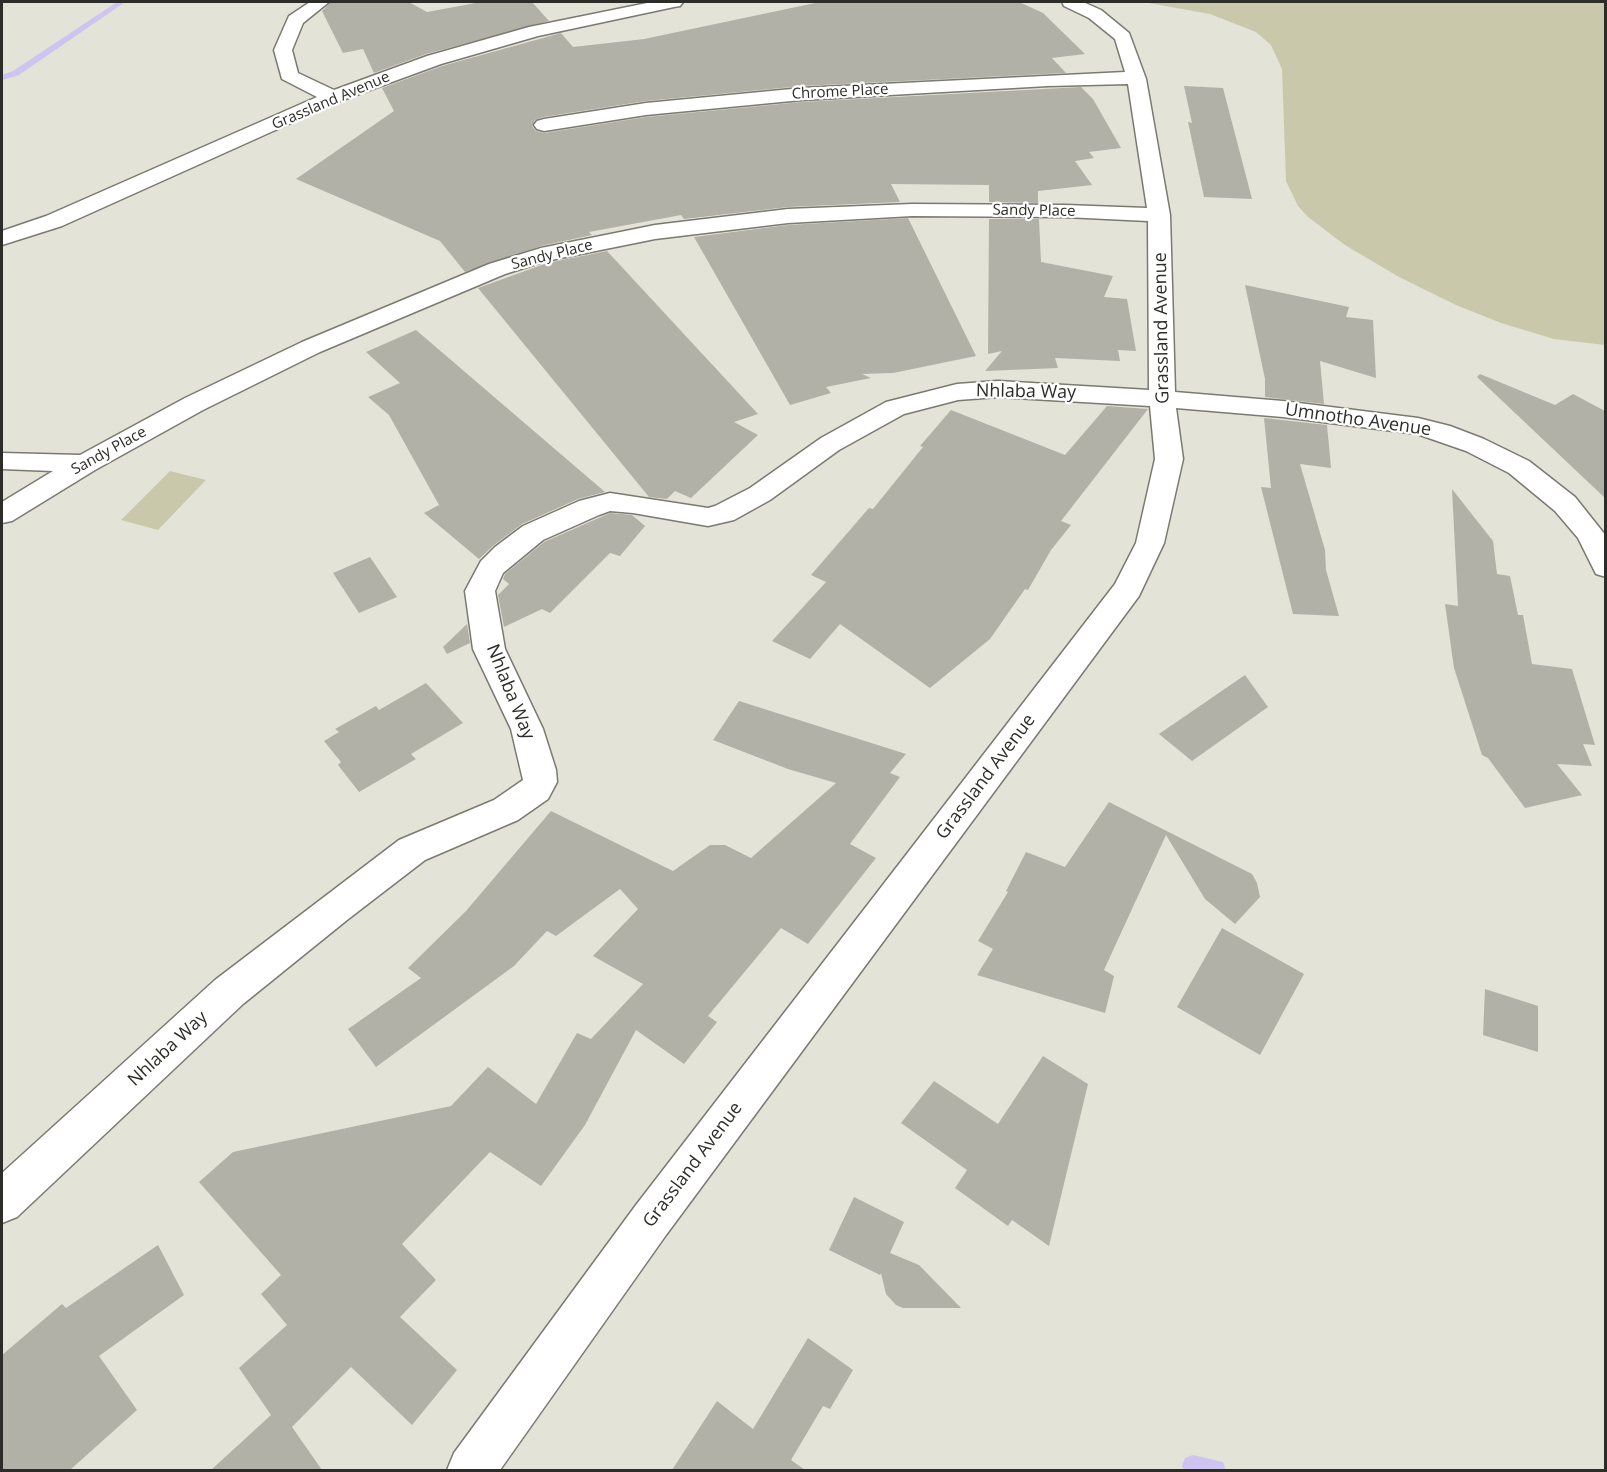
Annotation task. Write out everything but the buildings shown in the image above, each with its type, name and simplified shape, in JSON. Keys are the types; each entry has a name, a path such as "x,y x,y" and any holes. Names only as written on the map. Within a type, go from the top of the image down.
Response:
{"street":[{"path":"320,2 295,20 283,50 289,75 333,97"},
{"name":"Grassland Avenue","path":"2,238 54,221 333,97 434,60 535,30 674,2"},
{"name":"Grassland Avenue","path":"471,1470 651,1220 1128,589 1150,543 1168,459 1162,399 1159,215 1137,79 1123,37 1095,14 1070,2"},
{"name":"Chrome Place","path":"544,125 646,109 761,97 1048,80 1115,77 1137,79"},
{"name":"Sandy Place","path":"2,514 85,464 194,404 311,347 497,269 540,255 655,232 788,216 912,210 1065,211 1159,215"},
{"name":"Nhlaba Way","path":"2,1202 229,992 334,909 411,850 506,810 536,789 540,782 539,770 527,729 489,649 480,591 491,568 533,533 589,508 610,502 708,517 724,513 760,494 830,444 895,408 957,392 998,388 1162,399"},
{"name":"Umnotho Avenue","path":"1162,399 1305,412 1418,426 1450,435 1518,467 1565,504 1590,534 1605,567"},
{"path":"2,461 85,464"}],"shaded area":[{"path":"1143,2 1605,2 1605,345 1554,339 1501,323 1456,305 1399,277 1345,245 1308,217 1298,206 1286,181 1282,69 1271,45 1256,32 1210,14"},
{"path":"170,471 206,480 158,530 121,520"}],"waterway":[{"path":"2,78 16,73 121,2"},
{"path":"1193,1466 1215,1470"}]}
